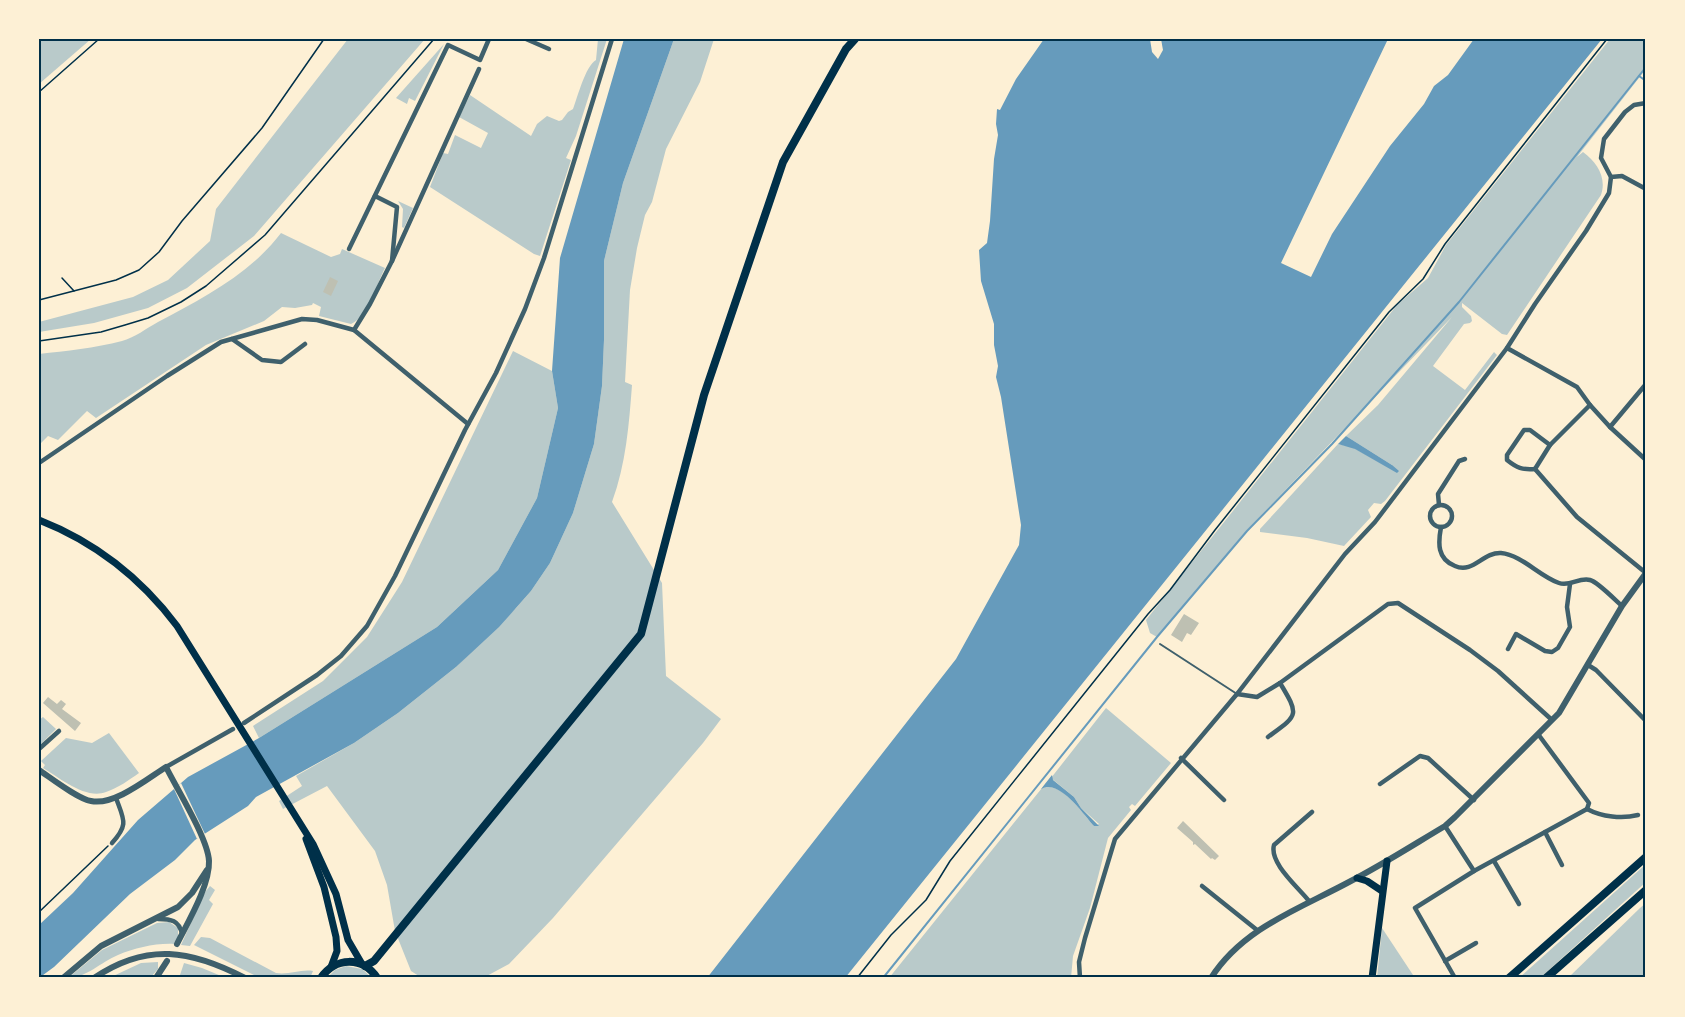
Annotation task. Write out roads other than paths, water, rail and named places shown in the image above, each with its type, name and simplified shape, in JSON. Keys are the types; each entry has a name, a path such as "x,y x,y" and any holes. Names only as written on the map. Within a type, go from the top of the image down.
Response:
{"main road":[{"path":"369,970 641,634 704,395 783,162 846,49 855,39"},
{"path":"39,520 95,548 125,570 152,596 177,626 313,844 326,868 339,903 348,940 369,970"},
{"path":"302,828 324,887 336,937 337,951 331,967 321,978"},
{"path":"1509,978 1646,856"},
{"path":"1372,978 1387,861"},
{"path":"1357,878 1367,881 1382,891"},
{"path":"1546,978 1646,890"},
{"path":"331,967 346,962 369,970"}],"street":[{"path":"349,249 448,45 480,60 489,39"},
{"path":"526,39 549,49"},
{"path":"244,723 317,675 340,656 362,633 395,576 468,424 496,373 525,309 544,258 612,39"},
{"path":"354,330 392,261 479,69"},
{"path":"1080,978 1079,962 1112,845 1345,555 1375,522 1507,348 1605,202 1611,177 1601,158 1604,139 1625,112 1634,105 1646,103"},
{"path":"1611,177 1622,176 1646,189"},
{"path":"375,196 397,207 392,261"},
{"path":"39,464 167,375 220,342 302,319 318,320 354,330 468,424"},
{"path":"232,339 262,360 281,362 305,344"},
{"path":"1507,348 1577,387 1610,427 1646,460"},
{"path":"1610,427 1646,384"},
{"path":"1535,469 1550,445 1590,405"},
{"path":"1535,469 1516,468 1507,460 1507,455 1524,430 1530,430 1550,445"},
{"path":"1439,506 1438,494 1458,460 1465,459"},
{"path":"1211,978 1227,955 1257,930 1357,878 1445,826 1555,718 1622,606 1646,573 1577,517 1535,469"},
{"path":"1439,506 1449,509 1452,515 1450,522 1441,527 1434,525 1430,519 1432,509 1439,506"},
{"path":"1441,527 1438,542 1441,554 1453,566 1469,568 1489,554 1508,554 1559,583 1570,584 1592,580 1622,606"},
{"path":"1508,649 1516,634 1545,651 1552,652 1558,648 1570,627 1567,607 1570,584"},
{"path":"1236,693 1257,697 1280,683 1388,604 1398,603 1480,657 1555,718"},
{"path":"1588,665 1596,670 1646,721"},
{"path":"1268,737 1290,720 1294,711 1294,706 1280,683"},
{"path":"39,770 87,800 96,802 116,798 233,729"},
{"path":"39,749 59,731"},
{"path":"1455,978 1415,908 1587,809 1589,803 1538,734"},
{"path":"1380,784 1420,756 1428,758 1474,800"},
{"path":"1181,758 1224,800"},
{"path":"166,767 201,836 208,855 205,883 177,944"},
{"path":"112,843 124,825 116,798"},
{"path":"1587,809 1598,814 1630,817 1638,815"},
{"path":"1310,901 1275,861 1272,853 1274,845 1312,812"},
{"path":"1445,826 1474,872"},
{"path":"1545,832 1562,865"},
{"path":"1494,861 1519,904"},
{"path":"63,978 101,946 178,907 192,893 208,866"},
{"path":"1202,886 1257,930"},
{"path":"158,919 169,919 176,922 181,927 182,934"},
{"path":"1445,961 1476,943"},
{"path":"94,978 119,964 168,953 197,957 220,965 245,978"},
{"path":"156,978 167,962"}],"lane":[{"path":"1160,644 1236,693"}],"water":[{"path":"624,39 674,39 623,183 604,261 602,386 594,444 573,513 550,563 531,591 499,627 456,667 398,713 354,743 256,797 248,806 195,840 175,860 130,894 54,967 39,978 39,925 73,893 138,820 188,777 259,738 437,627 498,570 537,498 558,408 552,371 560,258"},
{"path":"1044,39 1388,39 1281,263 1311,277 1332,234 1390,146 1424,104 1434,86 1448,75 1474,39 1602,39 845,978 707,978 956,659 1019,545 1021,525 996,377 998,366 994,345 994,324 981,281 979,250 987,243 990,221 998,135 997,109 1000,110 1016,79"},
{"path":"1346,436 1399,471 1397,473 1355,449 1338,444"},
{"path":"1052,775 1053,780 1074,797 1081,808 1099,826 1094,826 1063,793 1055,788 1041,789"}],"waterway":[{"path":"883,978 1157,637 1247,531 1332,444 1459,302 1646,67"},
{"path":"1639,76 1646,81"}]}
